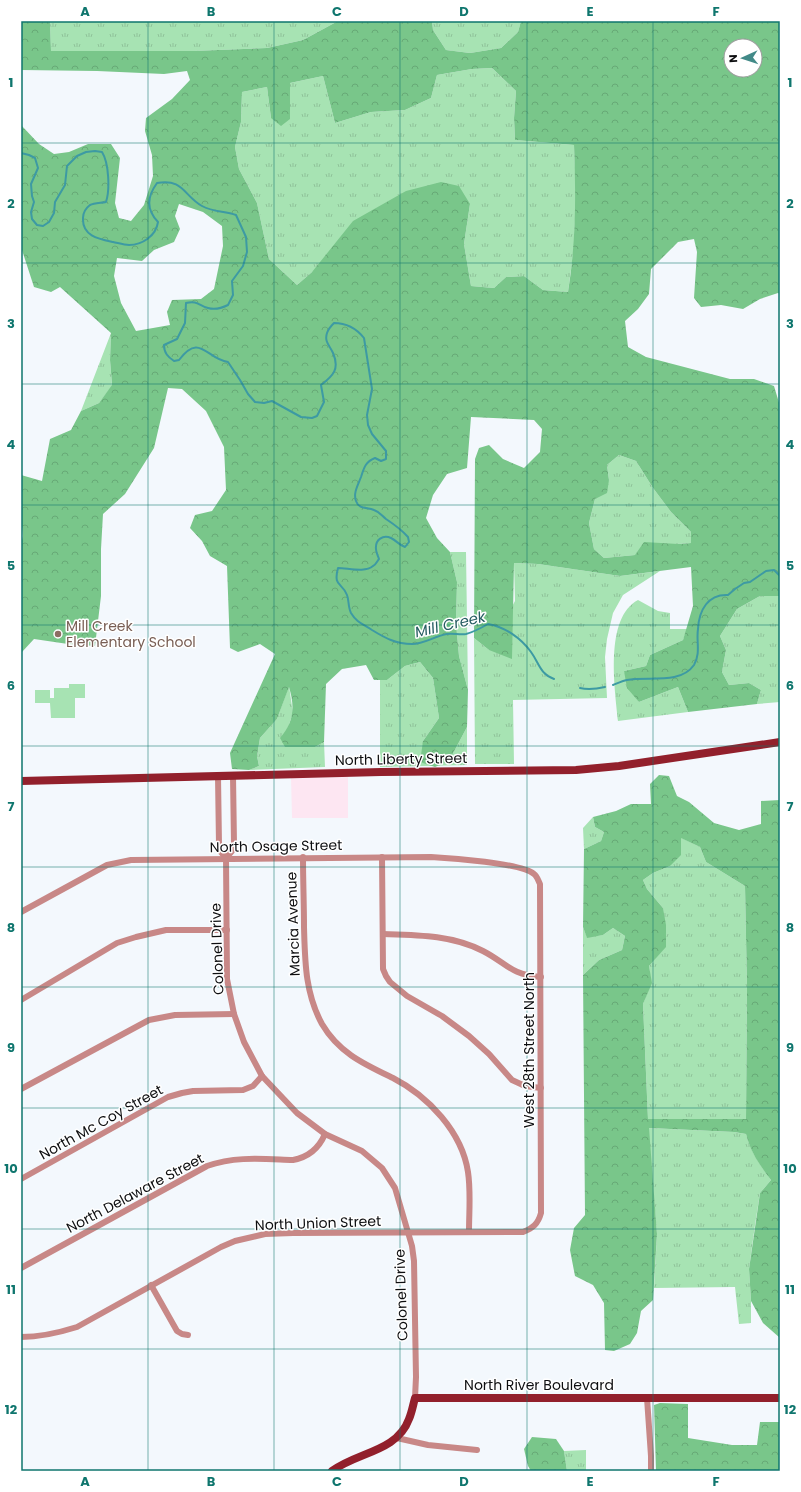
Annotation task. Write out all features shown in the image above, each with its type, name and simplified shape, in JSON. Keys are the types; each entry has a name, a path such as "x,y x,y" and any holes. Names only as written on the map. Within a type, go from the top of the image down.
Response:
{"main road":[{"name":"North Liberty Street","path":"21,781 381,772 576,770 619,766 780,742"},
{"name":"North River Boulevard","path":"415,1398 780,1398"},
{"path":"332,1471 338,1466 383,1447 397,1438 409,1419 415,1398"}],"street":[{"name":"Colonel Drive","path":"218,776 219,845 221,852 226,858 227,979 234,1014 244,1042 262,1076 297,1113 325,1134 362,1151 382,1168 395,1188 412,1246 414,1261 415,1398"},
{"name":"Colonel Drive","path":"226,858 232,851 234,844 233,776"},
{"path":"382,857 383,968 390,982 407,996 442,1016 469,1036 489,1054 512,1080 526,1086 541,1088"},
{"name":"North Osage Street","path":"21,912 107,865 131,860 431,857 462,859 529,871 533,873 538,880"},
{"name":"Marcia Avenue","path":"303,858 305,972 309,992 316,1011 330,1035 346,1052 366,1066 394,1079 414,1091 432,1107 449,1127 462,1150 468,1171 470,1192 469,1232"},
{"name":"West 28th Street North","path":"538,880 540,884 541,977 541,1213 539,1220"},
{"path":"21,1000 118,943 166,930 227,930"},
{"path":"383,934 422,935 459,941 483,951 515,972 526,976 541,977"},
{"path":"21,1089 149,1020 175,1015 234,1014"},
{"name":"North Mc Coy Street","path":"21,1179 168,1097 193,1091 243,1090 253,1086 262,1076"},
{"name":"North Delaware Street","path":"21,1268 206,1166 234,1159 293,1160 301,1158 309,1155 318,1147 325,1134"},
{"name":"North Union Street","path":"21,1337 54,1334 77,1327 221,1247 252,1236 293,1233 523,1232 532,1228 539,1220"},
{"path":"151,1285 177,1331 188,1335"},
{"path":"647,1398 651,1471"},
{"path":"397,1438 428,1445 477,1450"}],"shaded area":[{"path":"348,777 348,818 292,818 291,778"}],"green space":[{"path":"21,21 50,21 51,51 193,51 267,48 303,40 338,21 432,21 433,30 446,50 470,53 501,48 518,32 521,21 780,21 780,294 778,293 760,299 743,309 721,305 701,307 694,298 697,252 694,239 678,242 651,269 649,294 638,309 625,321 628,347 646,357 730,379 754,379 774,386 780,406 780,596 760,596 737,609 720,636 726,650 722,672 729,685 749,683 761,690 757,704 688,712 678,687 639,702 627,688 624,671 646,666 650,655 683,640 693,606 691,567 620,576 538,564 514,563 512,659 489,650 474,638 475,459 479,448 489,445 503,459 524,468 540,452 542,429 534,420 471,417 467,468 447,474 433,495 426,518 437,538 450,552 457,582 456,623 459,656 468,690 467,727 449,761 435,767 420,762 423,741 439,718 433,678 420,662 405,666 387,680 374,680 366,665 342,669 326,684 324,742 315,747 285,747 280,738 291,720 292,701 289,687 277,719 260,738 257,756 259,766 249,770 232,769 230,753 275,654 260,644 238,652 230,648 227,566 210,556 202,541 190,528 195,515 212,511 226,490 224,447 206,411 182,389 168,388 154,448 125,494 103,514 101,596 95,646 34,639 22,652 21,657 21,545 23,536 21,514 21,475 42,481 50,439 71,430 81,411 99,403 112,385 110,360 111,333 60,287 51,292 34,287 21,247 21,125 39,144 54,154 69,152 88,144 111,144 120,158 115,203 119,218 131,221 144,205 153,176 152,155 145,131 146,118 172,99 190,80 187,71 164,74 21,70","holes":["492,68 516,91 514,118 515,140 574,145 575,218 573,255 568,292 543,290 524,276 506,277 494,288 471,286 464,244 470,204 459,186 441,182 406,191 353,221 312,272 297,285 269,259 257,203 239,169 235,147 241,122 242,92 267,87 271,118 281,126 290,119 290,83 323,76 335,123 371,112 405,110 431,98 437,75 472,69","179,204 203,212 222,226 223,246 214,289 201,299 172,300 167,312 170,325 136,331 121,303 114,276 117,258 142,261 154,250 174,242 180,229 175,216","619,455 636,461 653,488 671,512 691,532 691,543 678,544 644,542 635,555 604,558 594,549 589,523 595,499 607,493 609,480 607,465"]},
{"path":"50,21 338,21 303,40 267,48 193,51 51,51"},
{"path":"432,21 521,21 518,32 501,48 470,53 446,50 433,30"},
{"path":"492,68 516,91 514,118 515,140 574,145 576,191 574,247 568,292 543,290 524,276 506,277 494,288 471,286 464,244 470,204 312,272 297,285 269,259 257,203 239,169 235,147 241,122 242,92 267,87 271,118 290,118 290,83 323,76 335,123 371,112 405,110 431,98 437,75 472,69"},
{"path":"111,333 110,360 112,386 99,403 81,411"},
{"path":"619,455 636,461 653,488 671,512 691,532 691,543 678,544 635,555 604,558 594,549 589,523 595,499 609,480 607,465"},
{"path":"450,552 466,552 468,690 459,656 456,623 457,582"},
{"path":"514,563 538,564 620,576 660,571 623,595 613,613 607,639 605,657 607,698 513,700 514,764 475,764 474,638 489,650 515,601"},
{"path":"760,596 780,596 780,702 757,704 761,690 749,683 729,685 722,672 726,650 720,636 737,609"},
{"path":"638,600 658,611 670,613 670,629 687,629 683,640 650,655 646,666 624,671 639,702 678,687 688,712 618,721 614,673 616,638 620,622 627,609"},
{"path":"420,662 433,678 439,718 423,741 449,761 467,727 467,765 380,767 380,680 387,680 405,666"},
{"path":"69,684 85,684 85,698 75,698 75,718 51,718 50,703 35,703 35,690 50,690 50,698 54,698 54,688 69,688"},
{"path":"289,686 293,713 287,730 315,747 324,742 325,767 249,770 259,766 257,756 260,738 277,719"},
{"path":"659,775 669,776 677,796 689,802 714,823 739,830 761,824 761,801 780,800 780,1338 763,1323 751,1301 749,1269 760,1193 771,1180 750,1147 746,1134 734,1132 649,1128 657,1234 653,1300 641,1311 637,1333 630,1344 614,1351 605,1350 604,1303 593,1285 575,1276 570,1250 574,1228 585,1215 583,975 599,960 622,950 625,936 613,928 603,935 587,938 583,927 584,849 601,841 604,832 595,827 593,817 616,811 631,804 651,804 650,784","holes":["681,838 700,847 706,862 745,886 747,987 746,1119 648,1119 643,1004 652,983 649,966 666,947 666,925 663,908 647,889 643,880 653,873 670,866 681,855"]},
{"path":"593,817 595,827 604,832 601,841 584,849 583,828"},
{"path":"680,837 700,847 706,862 745,886 747,987 746,1119 648,1119 643,1004 651,983 649,966 665,947 663,908 647,889 643,880 653,873 670,866"},
{"path":"583,927 587,937 603,935 613,928 625,936 622,950 599,960 583,975"},
{"path":"648,1128 734,1132 746,1134 750,1147 771,1180 760,1193 755,1225 749,1269 751,1323 739,1324 735,1287 654,1288 657,1234"},
{"path":"660,1403 688,1404 688,1438 732,1445 757,1445 760,1422 780,1422 780,1471 656,1471 654,1405"},
{"path":"532,1437 556,1439 564,1451 567,1471 531,1471 528,1466 524,1449"},
{"path":"586,1450 586,1471 567,1471 564,1451"}],"waterway":[{"name":"Mill Creek","path":"21,153 35,158 38,168 31,184 34,202 31,212 32,219 37,225 43,226 49,222 54,213 55,202 65,185 67,166 77,156 86,152 95,151 102,152 106,163 108,191 106,202 90,205 84,212 83,224 85,229 92,236 102,240 129,245 134,245 148,239 157,227 158,222 151,212 149,203 151,193 157,183 166,182 178,185 202,206 236,215 246,237 247,252 243,266 232,281 233,295 228,305 213,309 193,302 186,303 185,323 177,339 164,345 167,354 174,361 179,360 192,348 203,349 220,360 228,362 248,394 255,402 264,403 272,401 301,417 312,418 317,416 324,402 321,385 332,375 336,363 326,339 328,331 334,323 338,323 350,327 361,334 364,338 372,389 367,415 368,425 372,434 386,451 386,459 381,461 375,458 367,463 356,489 355,498 359,506 376,511 398,527 408,537 409,542 405,547 391,538 382,537 376,546 379,559 376,564 370,568 361,570 338,568 337,581 347,595 351,613 358,621 381,636 406,644 421,643 447,634 466,634 488,624 494,625 506,630 522,642 531,652 543,671 549,677 554,679"},
{"name":"Mill Creek","path":"613,685 627,680 672,677 681,675 688,671 694,665 696,660 698,652 700,616 706,604 715,597 728,595 744,583 750,582 766,571 774,570 780,576"},
{"name":"Mill Creek","path":"580,688 592,689 605,687"}],"place":[{"name":"Mill Creek Elementary School","path":"58,634"}]}
